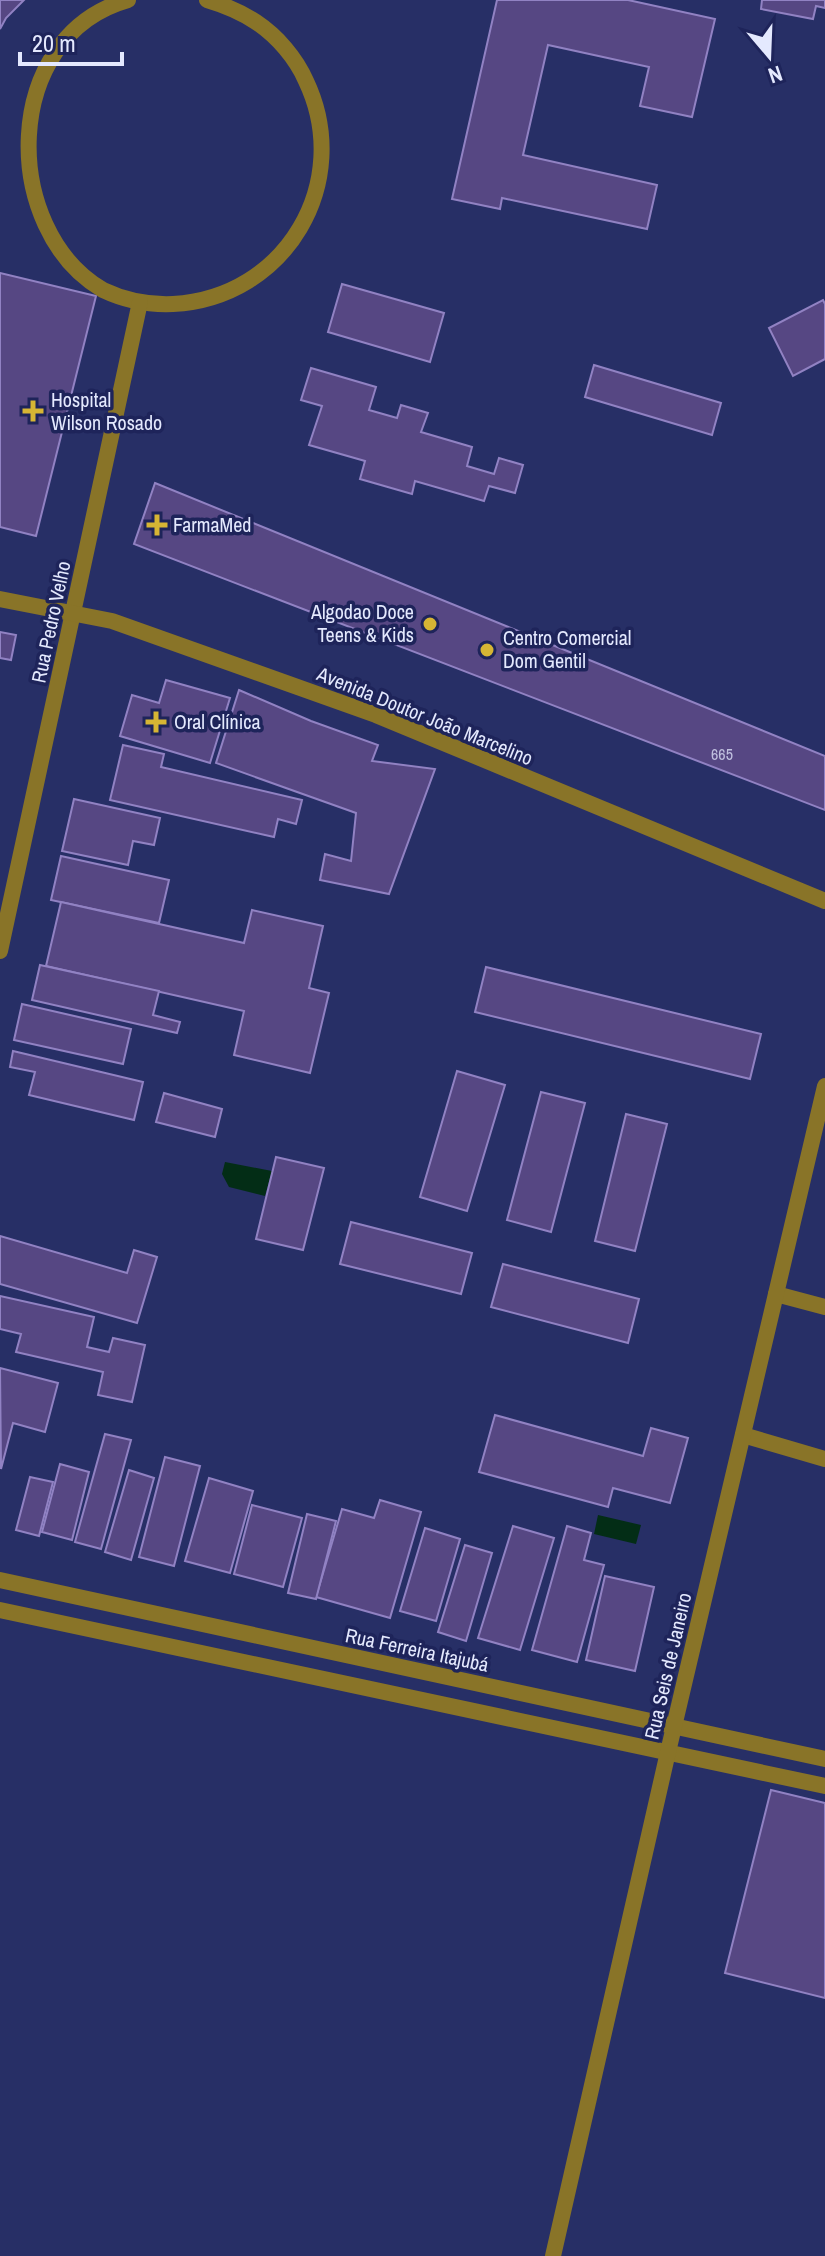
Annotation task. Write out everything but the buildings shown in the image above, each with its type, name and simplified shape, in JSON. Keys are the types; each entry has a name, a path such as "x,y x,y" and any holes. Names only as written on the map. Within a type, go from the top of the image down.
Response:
{"street":[{"path":"14,128 18,103 28,79 58,39 100,10 128,0"},
{"path":"22,206 41,240 68,269 114,295 140,302 172,304 204,300 234,289 262,272 286,250 304,223 316,194 322,162 322,130 315,98 301,69 282,44 258,23 229,7 207,0"},
{"name":"Rua Pedro Velho","path":"0,951 140,302"},
{"name":"Avenida Doutor João Marcelino","path":"0,599 112,621 376,715 825,901"},
{"name":"Rua Seis de Janeiro","path":"553,2256 825,1086"},
{"path":"776,1294 825,1307"},
{"path":"743,1435 825,1459"},
{"name":"Rua Ferreira Itajubá","path":"0,1580 825,1759"},
{"path":"0,1610 825,1786"}],"shaded area":[{"path":"225,1162 272,1171 265,1196 229,1187 222,1174"},
{"path":"598,1515 641,1525 636,1544 594,1534"}],"place":[{"name":"Hospital Wilson Rosado","path":"33,411"},
{"name":"FarmaMed","path":"157,525"},
{"name":"Algodao Doce Teens & Kids","path":"430,624"},
{"name":"Centro Comercial Dom Gentil","path":"487,650"},
{"name":"Oral Clínica","path":"156,722"}]}
